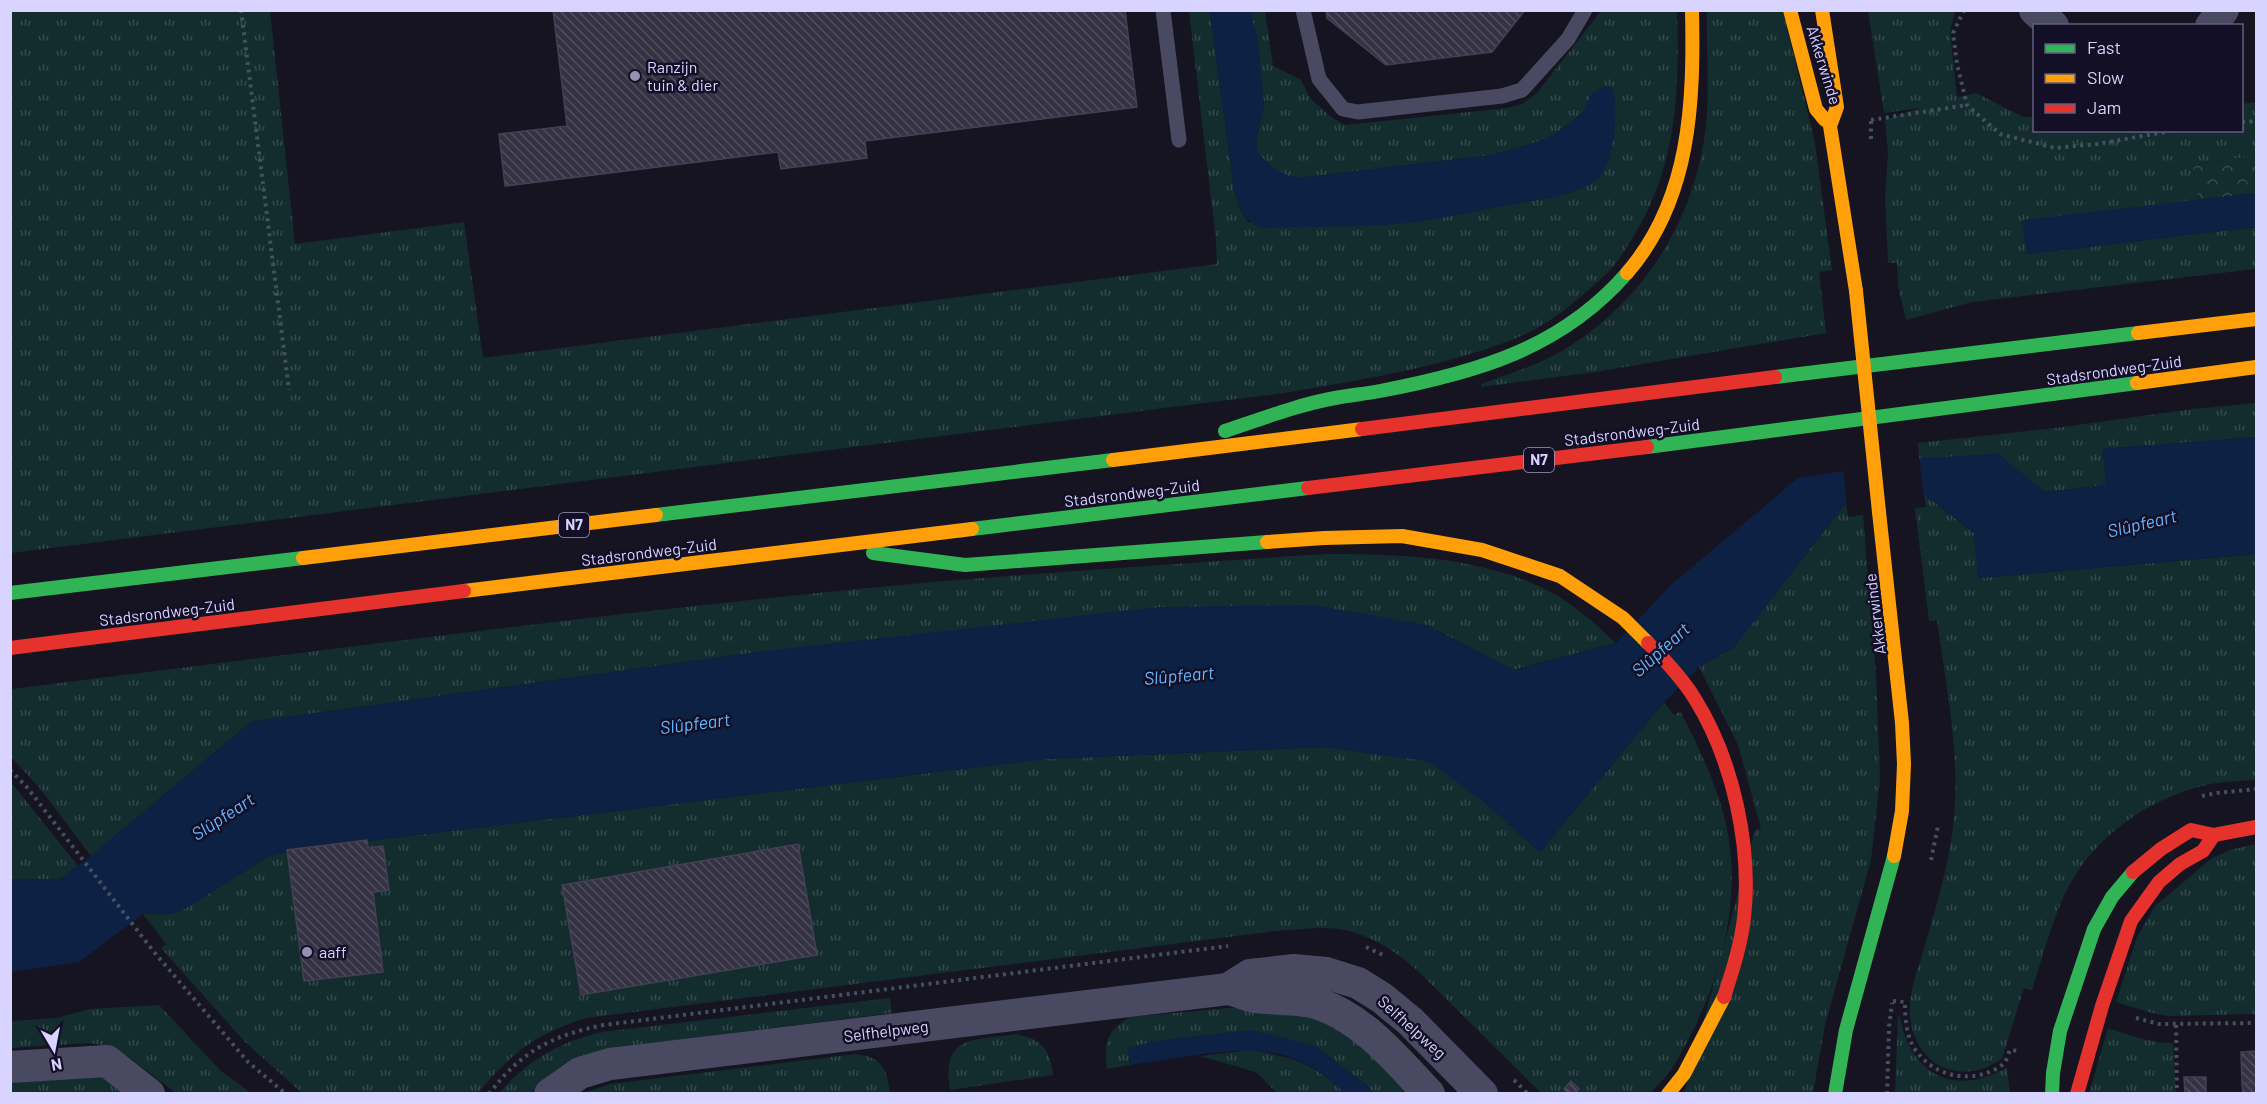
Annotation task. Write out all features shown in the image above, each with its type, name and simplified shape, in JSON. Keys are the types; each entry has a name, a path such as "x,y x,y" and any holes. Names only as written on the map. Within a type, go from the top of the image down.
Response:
{"main road":[{"name":"N7","path":"1137,457 1329,399 1479,368 1517,354 1566,329 1592,310 1616,288 1638,262 1671,199 1683,160 1689,121 1693,78 1692,10"},
{"name":"Akkerwinde","path":"1790,10 1816,109 1830,126"},
{"name":"Akkerwinde","path":"1822,10 1836,107 1830,126 1856,291 1902,723 1904,764 1902,812 1892,866 1846,1030 1836,1093"},
{"name":"Stadsrondweg-Zuid","path":"10,593 2256,319"},
{"name":"Stadsrondweg-Zuid","path":"10,648 821,547 1801,429 2256,367"},
{"name":"N7","path":"821,547 965,565 1323,537 1402,536 1482,550 1560,576 1623,618 1660,656 1695,699 1723,756 1742,832 1746,877 1744,919 1735,962 1722,1004 1684,1074 1668,1094"},
{"path":"2052,1094 2051,1074 2059,1036 2094,929 2122,882 2148,856 2192,830 2214,835 2256,827"},
{"path":"2077,1094 2102,1006 2131,921 2140,906 2169,872 2203,851 2214,835"}],"street":[{"path":"2035,10 2051,24"},
{"path":"2212,24 2223,10"},
{"name":"Selfhelpweg","path":"550,1094 580,1074 610,1064 1228,988 1250,975 1294,970 1326,973 1358,983 1382,998 1410,1021 1482,1094"},
{"name":"Selfhelpweg","path":"1228,988 1254,997 1293,998 1319,1004 1346,1017 1378,1041 1429,1094"},
{"path":"10,1066 107,1061 149,1094"}],"lane":[{"path":"1163,10 1179,140"},
{"path":"1303,10 1318,80 1343,109 1358,112 1502,96 1522,90 1568,39 1585,10"}],"path":[{"path":"240,10 289,390"},
{"path":"1964,10 1953,33 1957,64 1967,105 2000,134 2055,147 2097,144 2166,132"},
{"path":"1870,120 1967,105"},
{"path":"10,770 43,807 154,952 248,1062 286,1094"},
{"path":"1887,1094 1889,1027 1893,1001 1905,1002 1908,1032 1913,1046 1923,1060 1937,1070 1954,1076 1972,1077 1990,1072 2005,1063 2010,1050 2021,1052"},
{"path":"2102,1006 2152,1023 2176,1025 2256,1023"},
{"path":"2176,1025 2177,1094"}],"green space":[{"path":"10,11 270,11 295,244 464,222 483,358 1217,264 1189,11 1210,11 1234,189 1240,209 1248,222 1380,224 1416,222 1552,197 1592,93 1582,114 1556,133 1540,141 1492,155 1299,178 1288,176 1269,165 1257,152 1256,144 1264,104 1257,38 1250,11 1265,11 1273,66 1301,80 1310,98 1331,117 1345,125 1507,108 1522,104 1536,94 1601,11 1677,11 1678,42 1672,133 1665,162 1644,218 1615,265 1578,299 1540,326 1509,341 1454,359 1284,393 11,553"},
{"path":"1707,11 1783,11 1815,143 1832,270 1819,272 1826,333 1595,372 1481,387 1481,384 1551,357 1600,324 1646,276 1664,250 1680,221 1701,158 1707,111"},
{"path":"1868,11 1955,11 1950,32 1957,97 1976,93 2023,117 2033,117 2033,132 2243,132 2243,104 2256,102 2256,156 2200,163 2193,168 2199,200 2023,221 2027,254 2256,227 2256,269 1972,302 1906,320 1898,286 1897,263 1888,263 1885,196 1888,154 1885,120 1919,108 1884,113"},
{"path":"2256,156 2256,193 2199,200 2193,168 2200,163"},
{"path":"2256,403 2256,437 2103,449 2106,485 2044,492 1998,454 1919,459 1918,443"},
{"path":"1924,494 1974,533 1979,578 2256,554 2256,780 2218,783 2184,791 2141,812 2104,840 2074,877 2063,898 2032,990 2024,988 2002,1059 1988,1067 1966,1072 1942,1067 1929,1058 1919,1046 1910,1016 1912,989 1948,856 1955,802 1955,757 1950,711 1937,620 1929,621 1915,508 1926,507"},
{"path":"1846,503 1848,517 1863,515 1876,675 1880,778 1871,860 1825,1025 1813,1093 1684,1094 1755,830 1761,828 1738,745 1699,667 1733,648"},
{"path":"1325,554 1410,556 1494,570 1557,595 1616,643 1513,670 1427,625 758,652 251,722 91,856 38,786 11,757 11,689 439,636 868,588"},
{"path":"1664,702 1674,715 1680,711 1715,786 1728,834 1731,894 1722,954 1702,1012 1672,1069 1650,1094 1541,1093 1407,962 1386,947 1362,935 1323,928 1276,931 586,1018 553,1031 526,1046 502,1066 478,1093 302,1093 244,1041 161,948 166,944 143,914 178,913 267,857 293,850 1045,759 1325,747 1429,761 1482,800 1540,852"},
{"path":"10,781 78,866 60,879 11,879"},
{"path":"2256,844 2256,1014 2167,1016 2116,1002 2137,937 2155,906 2212,858 2230,850"},
{"path":"890,998 892,1013 618,1047 573,1060 553,1072 530,1093 499,1094 520,1072 545,1054 573,1041 602,1032"},
{"path":"159,1005 220,1070 251,1093 176,1093 127,1056 109,1046 89,1043 11,1048 10,1021 57,1018 90,1009"},
{"path":"1262,1005 1324,1020 1359,1043 1408,1093 1374,1093 1315,1046 1129,1057 1130,1065 1107,1069 1108,1038 1116,1027 1130,1017"},
{"path":"1898,1016 1914,1054 1938,1075 1953,1080 1970,1080 1988,1076 2007,1067 2010,1093 1895,1093"},
{"path":"2108,1028 2148,1040 2173,1043 2176,1093 2089,1094"},
{"path":"1016,1034 1033,1039 1044,1047 1050,1058 1053,1075 950,1090 949,1072 951,1059 956,1050 974,1040"},
{"path":"1250,1050 1279,1055 1302,1063 1345,1093 1277,1093 1256,1072 1200,1056"},
{"path":"856,1054 872,1058 882,1066 890,1093 584,1093 610,1084"},
{"path":"88,1068 134,1093 11,1093 10,1074"}],"water":[{"path":"1210,11 1250,11 1257,38 1264,104 1256,144 1257,152 1270,165 1288,176 1299,178 1492,155 1540,141 1556,133 1582,114 1592,93 1604,86 1612,88 1615,109 1614,136 1608,162 1603,172 1589,185 1549,198 1397,224 1261,228 1246,217 1234,189"},
{"path":"2256,193 2256,227 2027,254 2023,220"},
{"name":"Slûpfeart","path":"2256,437 2256,554 1978,578 1974,533 1924,494 1846,503 1733,648 1699,667 1664,702 1540,852 1482,800 1428,761 1325,747 1045,759 293,850 267,857 178,913 143,914 79,962 11,972 11,879 60,879 91,856 251,722 758,652 1159,607 1312,605 1427,625 1513,670 1616,643 1673,583 1798,478 1924,458 1998,454 2045,492 2106,485 2103,449"},
{"path":"1251,1030 1315,1046 1374,1093 1345,1093 1311,1067 1287,1056 1270,1052 1210,1053 1130,1065 1128,1048 1155,1041"}],"pier":[{"path":"1919,456 1924,497 1847,506 1843,468"}],"building":[{"path":"553,10 1125,10 1137,107 865,141 867,158 781,169 778,152 505,186 499,134 567,126"},
{"path":"1326,10 1525,10 1492,52 1386,65 1327,18"},
{"path":"367,840 368,848 383,846 389,890 373,892 383,972 304,981 287,850"},
{"path":"798,844 817,955 581,995 562,885"},
{"path":"2256,1051 2256,1083 2242,1083 2241,1052"},
{"path":"2184,1077 2206,1077 2206,1093 2185,1094"},
{"path":"1571,1081 1579,1089 1574,1094 1569,1094 1564,1089"},
{"path":"2242,1083 2256,1083 2256,1094 2243,1094"}],"traffic: fast":[{"path":"1225,431 1307,404 1449,376 1514,354 1574,321 1601,299 1627,273"},
{"path":"1775,377 2138,333"},
{"path":"1647,447 2137,383"},
{"path":"656,515 1113,460"},
{"path":"972,529 1308,488"},
{"path":"873,553 965,565 1267,542"},
{"path":"10,593 303,558"},
{"path":"1835,1094 1846,1030 1894,856"},
{"path":"2052,1094 2060,1031 2094,929 2112,897 2133,872"}],"traffic: slow":[{"path":"1627,273 1648,244 1664,214 1676,182 1689,114 1692,80 1692,10"},
{"path":"1790,10 1816,109 1825,120"},
{"path":"1822,10 1837,107 1830,126 1856,291"},
{"path":"1856,291 1879,512"},
{"path":"2138,333 2256,319"},
{"path":"2137,383 2256,367"},
{"path":"1113,460 1362,429"},
{"path":"1879,512 1902,723 1904,764 1902,811 1894,856"},
{"path":"303,558 656,515"},
{"path":"464,591 972,529"},
{"path":"1267,542 1402,536 1482,550 1560,576 1623,618 1648,643"},
{"path":"1668,1094 1684,1074 1724,997"}],"traffic: jam":[{"path":"1362,429 1775,377"},
{"path":"1308,488 1647,447"},
{"path":"10,648 464,591"},
{"path":"1648,643 1685,684 1695,699 1720,749 1737,805 1745,862 1746,891 1743,928 1724,997"},
{"path":"2133,872 2161,849 2191,830 2214,835 2256,827"},
{"path":"2077,1094 2102,1006 2131,921 2159,882 2180,864 2203,851 2214,835"}],"place":[{"name":"Ranzijn tuin & dier","path":"635,76"},
{"name":"aaff","path":"307,952"}]}
